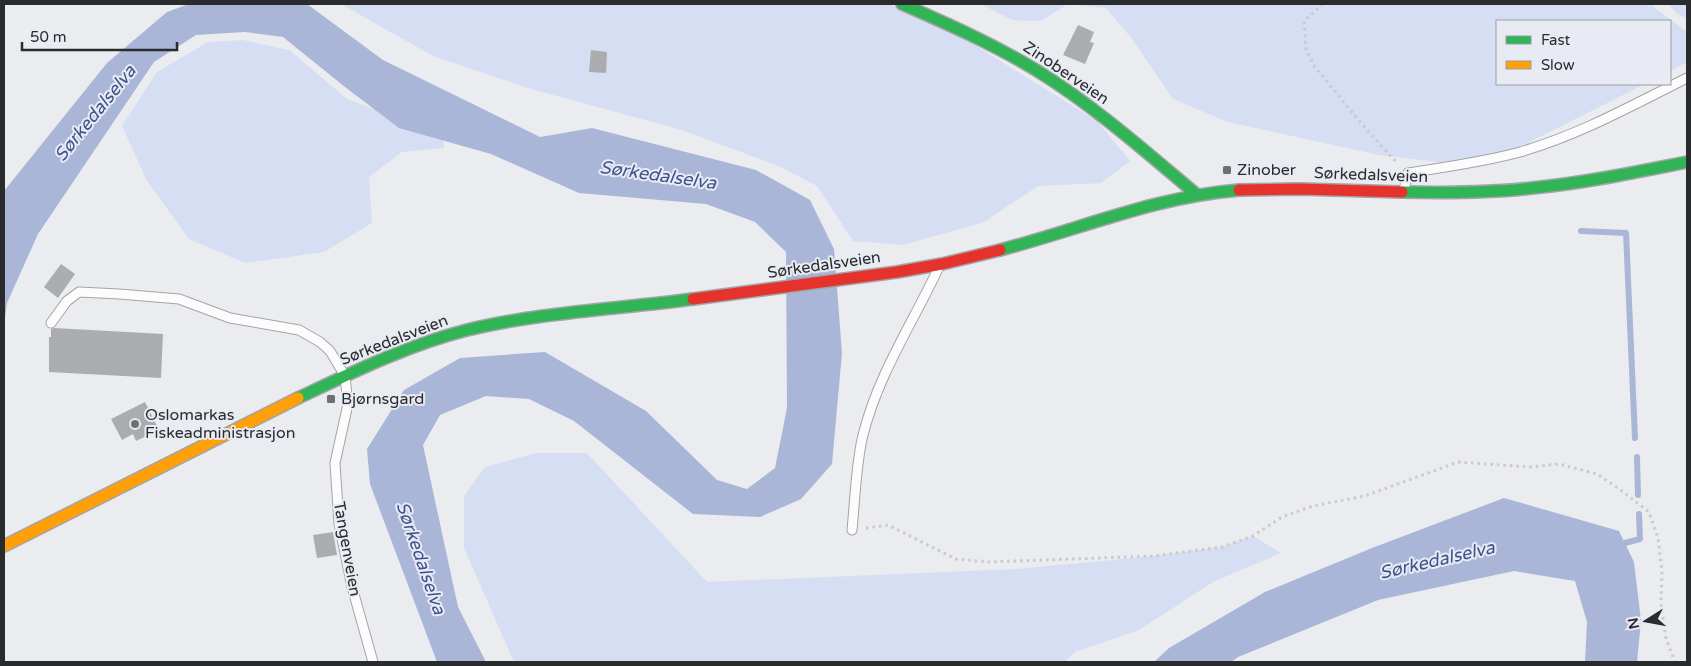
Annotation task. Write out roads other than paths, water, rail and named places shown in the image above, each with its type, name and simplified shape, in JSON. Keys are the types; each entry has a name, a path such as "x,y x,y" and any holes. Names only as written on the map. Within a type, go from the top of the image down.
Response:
{"street":[{"name":"Zinoberveien","path":"902,4 977,38 1044,76 1144,149 1196,194"},
{"name":"Sørkedalsveien","path":"4,546 344,376 422,344 471,330 556,315 757,291 940,264 1034,240 1129,210 1196,194 1240,190 1302,189 1404,193 1487,192 1579,182 1687,162"}],"lane":[{"path":"1404,193 1408,173 1472,162 1529,148 1615,114 1687,78"},
{"path":"852,530 863,437 871,408 892,356 940,264"},
{"path":"50,323 67,301 80,292 178,299 230,318 300,330 320,342 330,351 344,376"},
{"name":"Tangenveien","path":"344,376 348,404 335,463 339,524 352,587 373,662"}],"water":[{"name":"Sørkedalselva","path":"189,4 307,4 383,60 540,137 592,128 756,170 810,200 834,249 842,353 832,464 801,499 760,517 693,514 574,421 529,399 486,396 440,415 423,445 458,607 486,662 437,662 370,484 367,449 404,390 460,358 545,352 646,411 717,480 747,489 775,468 787,408 786,252 755,222 706,204 579,193 491,154 399,128 283,37 245,32 196,35 154,62 38,234 7,303 4,325 4,191 107,63 167,12"},
{"name":"Sørkedalselva","path":"1504,498 1619,531 1634,562 1641,621 1637,662 1585,662 1587,622 1575,581 1514,571 1378,600 1238,657 1231,662 1154,662 1169,648 1265,592 1372,548"}],"waterway":[{"path":"1581,231 1626,233 1635,438"},
{"path":"1637,457 1638,495"},
{"path":"1625,543 1640,539 1639,514"}],"place":[{"name":"Zinober","path":"1227,170"},
{"name":"Bjørnsgard","path":"331,399"},
{"name":"Oslomarkas Fiskeadministrasjon","path":"135,424"}]}
